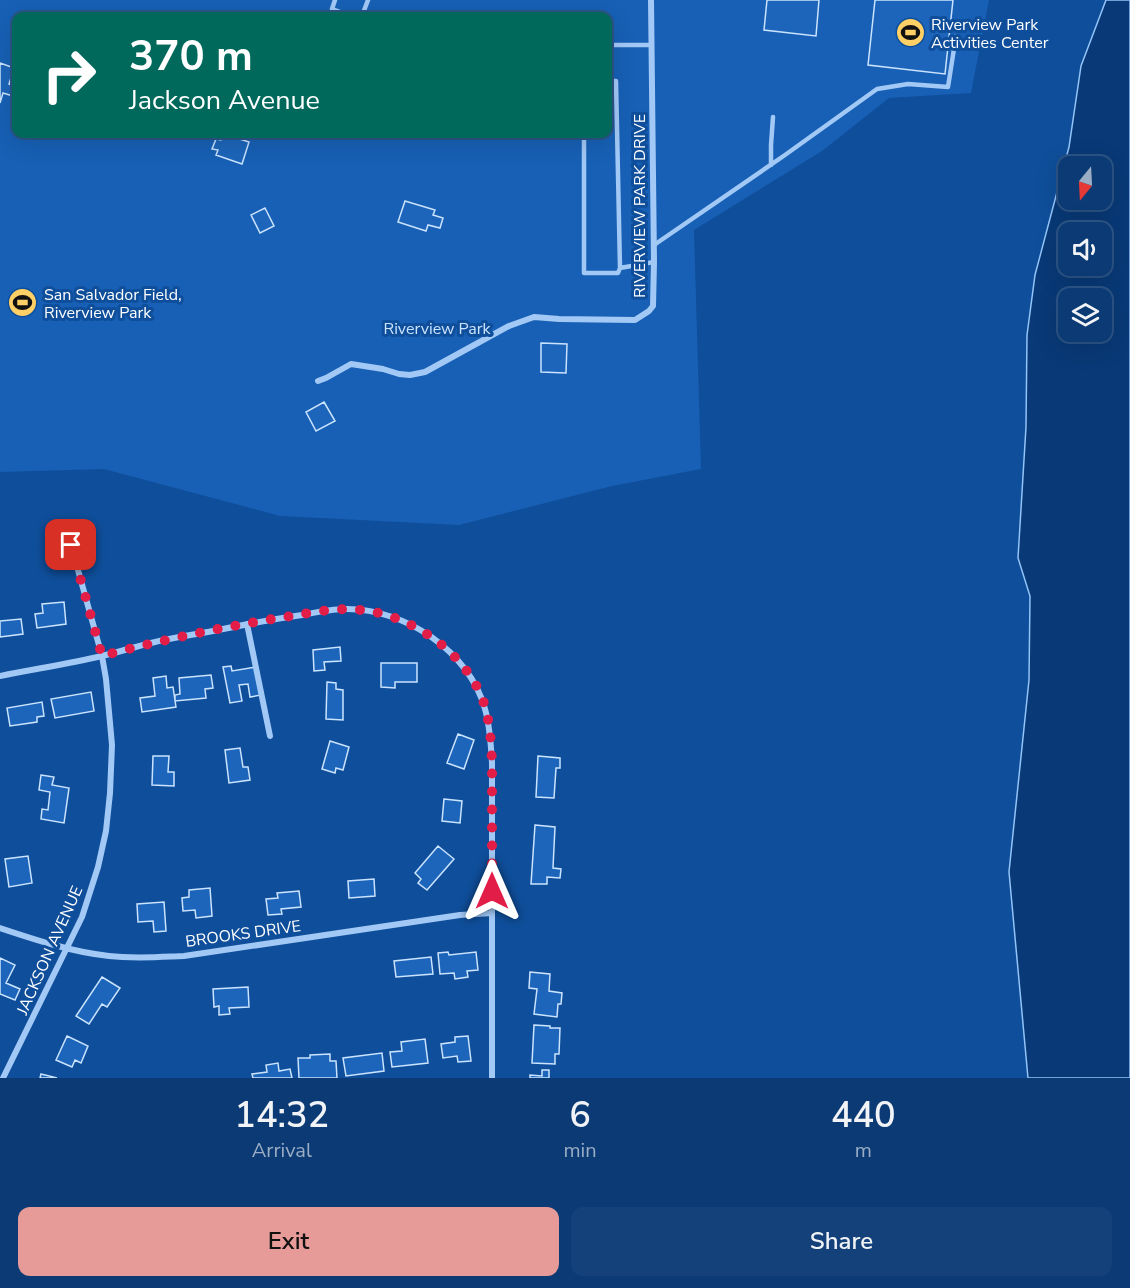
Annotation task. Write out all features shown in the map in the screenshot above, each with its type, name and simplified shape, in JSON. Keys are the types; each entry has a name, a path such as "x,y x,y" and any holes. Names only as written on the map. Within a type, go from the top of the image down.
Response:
{"street":[{"name":"RIVERVIEW PARK DRIVE","path":"318,381 351,364 399,374 410,375 425,372 508,326 534,317 635,320 650,311 653,306 654,262 651,0"},
{"name":"JACKSON AVENUE","path":"3,1078 82,917 98,867 106,831 112,745 102,656 71,545"},
{"path":"0,676 247,624 332,610 378,612 414,626 440,644 461,665 477,690 485,708 490,731 492,763 492,1078"},
{"path":"247,624 270,736"},
{"name":"BROOKS DRIVE","path":"0,928 66,948 110,956 148,958 184,956 460,915 492,913"}],"lane":[{"path":"335,0 332,9 340,12"},
{"path":"654,245 877,89 908,84 948,87 956,36"},
{"path":"612,45 651,45"},
{"path":"584,138 584,273 618,273 620,268 616,81 612,81"},
{"path":"771,165 773,117"},
{"path":"620,268 654,262"}],"green space":[{"name":"Riverview Park","path":"0,0 989,0 971,93 889,98 822,151 694,230 701,469 612,486 459,525 280,516 104,469 0,472"}],"shaded area":[{"path":"1106,0 1130,0 1130,1078 1028,1078 1009,872 1029,680 1030,596 1018,558 1026,427 1027,335 1035,275 1058,188 1058,210 1112,210 1112,156 1067,156 1081,66"}],"building":[{"path":"767,0 819,0 816,36 764,30"},
{"name":"Riverview Park Activities Center","path":"875,0 953,0 945,74 868,65"},
{"path":"0,63 12,67 9,84 12,85 12,96 3,93 0,103"},
{"path":"222,138 236,138 249,142 242,164 216,155 218,150 212,149 216,139 221,140"},
{"path":"405,201 435,210 433,215 443,218 440,228 428,225 426,231 398,222"},
{"path":"265,208 274,226 260,233 251,215"},
{"path":"541,343 567,344 566,373 541,372"},
{"path":"324,402 335,421 316,431 306,412"},
{"path":"64,602 66,624 37,628 35,614 43,613 42,604"},
{"path":"21,619 23,634 0,637 0,621"},
{"path":"340,647 341,661 324,662 325,670 314,671 313,650"},
{"path":"381,663 417,663 417,682 395,682 395,688 381,687"},
{"path":"231,666 232,671 256,667 261,695 250,697 248,684 239,685 242,701 230,703 223,667"},
{"path":"211,675 213,688 205,689 206,698 175,701 175,695 180,694 179,678"},
{"path":"166,676 167,688 173,687 176,707 142,712 140,698 155,696 153,678"},
{"path":"327,682 336,683 336,689 343,690 343,720 326,719"},
{"path":"91,692 94,711 55,718 51,699"},
{"path":"42,702 44,716 37,717 37,722 10,726 7,708"},
{"path":"458,734 474,740 464,769 447,763"},
{"path":"330,741 349,747 343,770 336,768 335,773 322,769"},
{"path":"240,748 243,767 248,767 250,780 229,783 225,750"},
{"path":"153,756 169,756 168,772 174,772 174,786 152,785"},
{"path":"538,756 560,758 560,768 556,768 554,798 536,797"},
{"path":"41,775 54,777 52,785 69,788 64,823 41,819 42,809 48,810 50,792 39,790"},
{"path":"444,799 462,801 460,823 442,821"},
{"path":"535,825 555,827 553,868 561,869 560,878 547,877 547,884 531,884"},
{"path":"438,846 454,859 427,890 418,883 421,879 415,873"},
{"path":"28,856 32,883 9,887 5,859"},
{"path":"374,879 375,896 349,898 348,881"},
{"path":"210,888 212,916 196,918 195,910 183,911 182,898 189,897 189,890"},
{"path":"299,891 301,907 281,909 282,914 268,915 266,899 278,898 277,893"},
{"path":"164,902 166,931 154,932 153,921 138,922 137,904"},
{"path":"448,952 449,955 476,952 478,970 467,971 468,977 455,979 454,973 440,974 438,953"},
{"path":"431,957 433,974 396,977 394,961"},
{"path":"0,958 15,965 6,983 20,989 15,1000 0,994"},
{"path":"530,972 550,974 549,991 562,993 557,1017 534,1014 537,989 529,988"},
{"path":"102,977 120,988 107,1007 102,1004 89,1024 76,1016"},
{"path":"248,987 249,1007 229,1008 230,1014 219,1015 219,1006 214,1007 213,989"},
{"path":"534,1025 560,1028 559,1054 555,1054 555,1064 532,1063"},
{"path":"67,1036 88,1046 81,1063 75,1060 72,1067 56,1060"},
{"path":"468,1036 471,1061 458,1062 457,1056 443,1058 441,1044 455,1042 455,1037"},
{"path":"425,1039 428,1063 392,1067 390,1052 402,1051 401,1042"},
{"path":"382,1053 384,1071 346,1076 343,1058"},
{"path":"330,1054 330,1061 336,1061 337,1078 299,1078 298,1058"},
{"path":"278,1063 279,1071 290,1069 292,1078 253,1078 252,1074 267,1072 266,1065"},
{"path":"542,1070 549,1070 549,1078 530,1078 530,1075 542,1076"},
{"path":"41,1074 57,1078 40,1078"}],"place":[{"name":"Riverview Park Activities Center","path":"910,33"},
{"name":"San Salvador Field, Riverview Park","path":"23,303"}],"route":[{"path":"71,545 102,656 203,632 347,609 378,612 392,617 414,626 440,644 470,677 485,708 490,731 492,891"}]}
